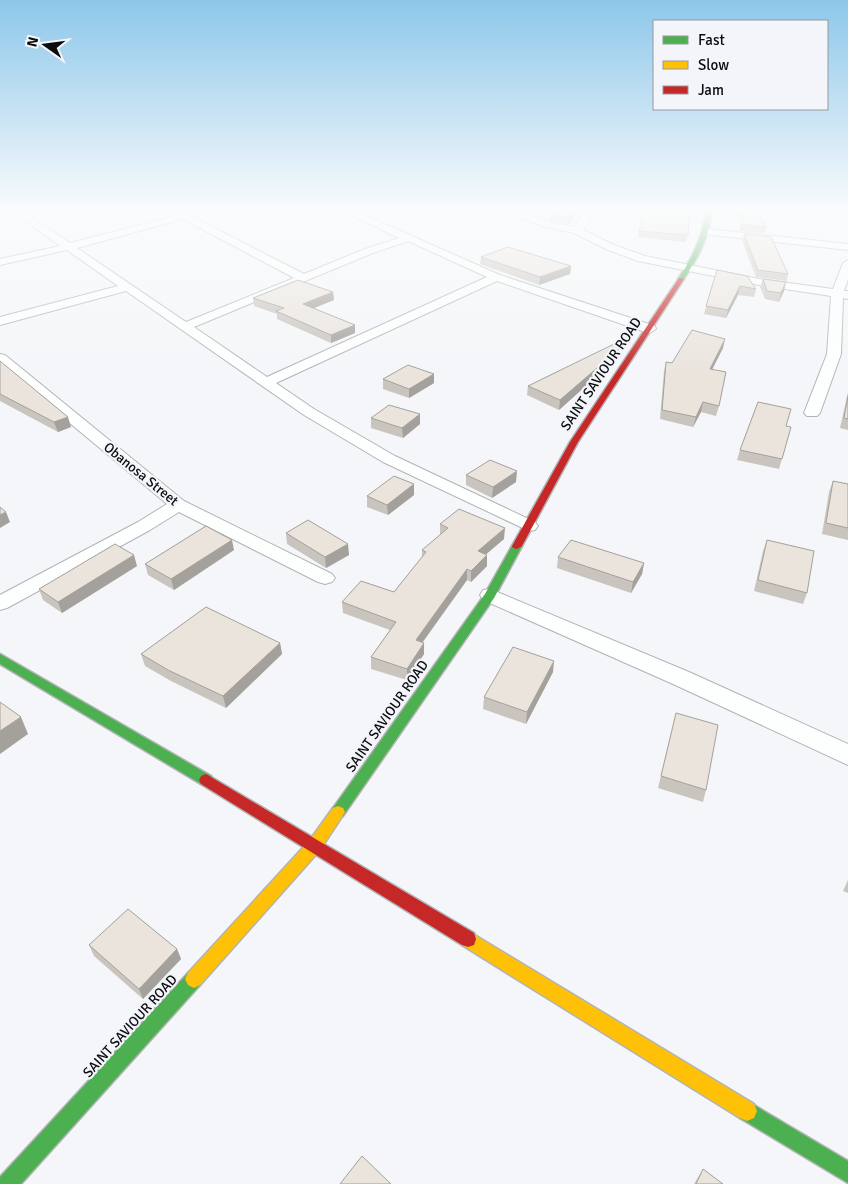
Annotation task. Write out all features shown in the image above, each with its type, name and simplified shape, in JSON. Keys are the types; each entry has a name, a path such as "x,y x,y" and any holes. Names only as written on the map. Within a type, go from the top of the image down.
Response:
{"street":[{"path":"95,265 187,326 265,383 309,412 389,459 529,526"},
{"path":"279,265 303,278"},
{"path":"187,326 334,265"},
{"path":"469,265 496,277 650,329"},
{"path":"675,265 842,294"},
{"name":"SAINT SAVIOUR ROAD","path":"7,1184 315,845 490,595 574,442 691,265"},
{"path":"812,413 841,355 842,294 848,265"},
{"path":"265,383 496,277"},
{"path":"0,321 128,287"},
{"name":"Obanosa Street","path":"0,358 178,505 325,578"},
{"path":"0,603 178,505"},
{"path":"490,595 681,678 848,755"},
{"path":"0,658 315,845 848,1173"}],"building":[{"path":"505,265 571,266 540,277"},
{"path":"756,265 784,265 788,274 758,270"},
{"path":"717,270 747,276 756,289 740,286 728,310 706,306"},
{"path":"763,279 786,282 781,293 767,291"},
{"path":"298,280 333,292 303,304 355,325 331,335 276,311 284,308 253,298"},
{"path":"692,330 725,339 710,369 726,372 719,406 703,402 696,417 662,410 666,362 672,363"},
{"path":"616,343 619,349 560,400 528,386"},
{"path":"0,361 68,417 54,422 0,394"},
{"path":"408,365 434,374 409,389 383,379"},
{"path":"848,396 848,419 844,418"},
{"path":"758,402 791,409 786,426 791,427 782,459 740,450"},
{"path":"389,405 420,414 402,428 371,418"},
{"path":"490,460 517,471 493,487 466,475"},
{"path":"394,476 414,484 387,505 367,496"},
{"path":"833,481 848,484 848,528 826,523"},
{"path":"0,507 6,512 0,515"},
{"path":"459,509 505,528 478,551 487,555 471,571 467,569 416,640 424,643 407,669 371,657 396,622 342,602 361,581 394,592 426,552 422,550 448,528 440,524"},
{"path":"308,520 348,544 325,557 286,533"},
{"path":"206,526 232,540 171,579 145,564"},
{"path":"571,540 644,563 633,582 558,557"},
{"path":"767,540 814,551 807,593 758,580"},
{"path":"115,544 134,555 58,602 39,589"},
{"path":"206,607 280,643 223,696 168,670 141,654"},
{"path":"513,647 554,661 527,712 484,697"},
{"path":"0,702 21,717 0,731"},
{"path":"676,713 718,725 706,790 661,776"},
{"path":"128,909 177,949 139,989 89,945"},
{"path":"362,1156 391,1184 340,1184"},
{"path":"703,1169 723,1184 696,1184"}],"traffic: fast":[{"path":"681,279 690,265"},
{"path":"338,812 490,595 517,546"},
{"path":"0,658 206,780"},
{"path":"7,1184 194,979"},
{"path":"747,1111 848,1173"}],"traffic: slow":[{"path":"194,979 315,845 338,812"},
{"path":"468,939 747,1111"}],"traffic: jam":[{"path":"517,546 574,442 681,279"},
{"path":"206,780 468,939"}]}
